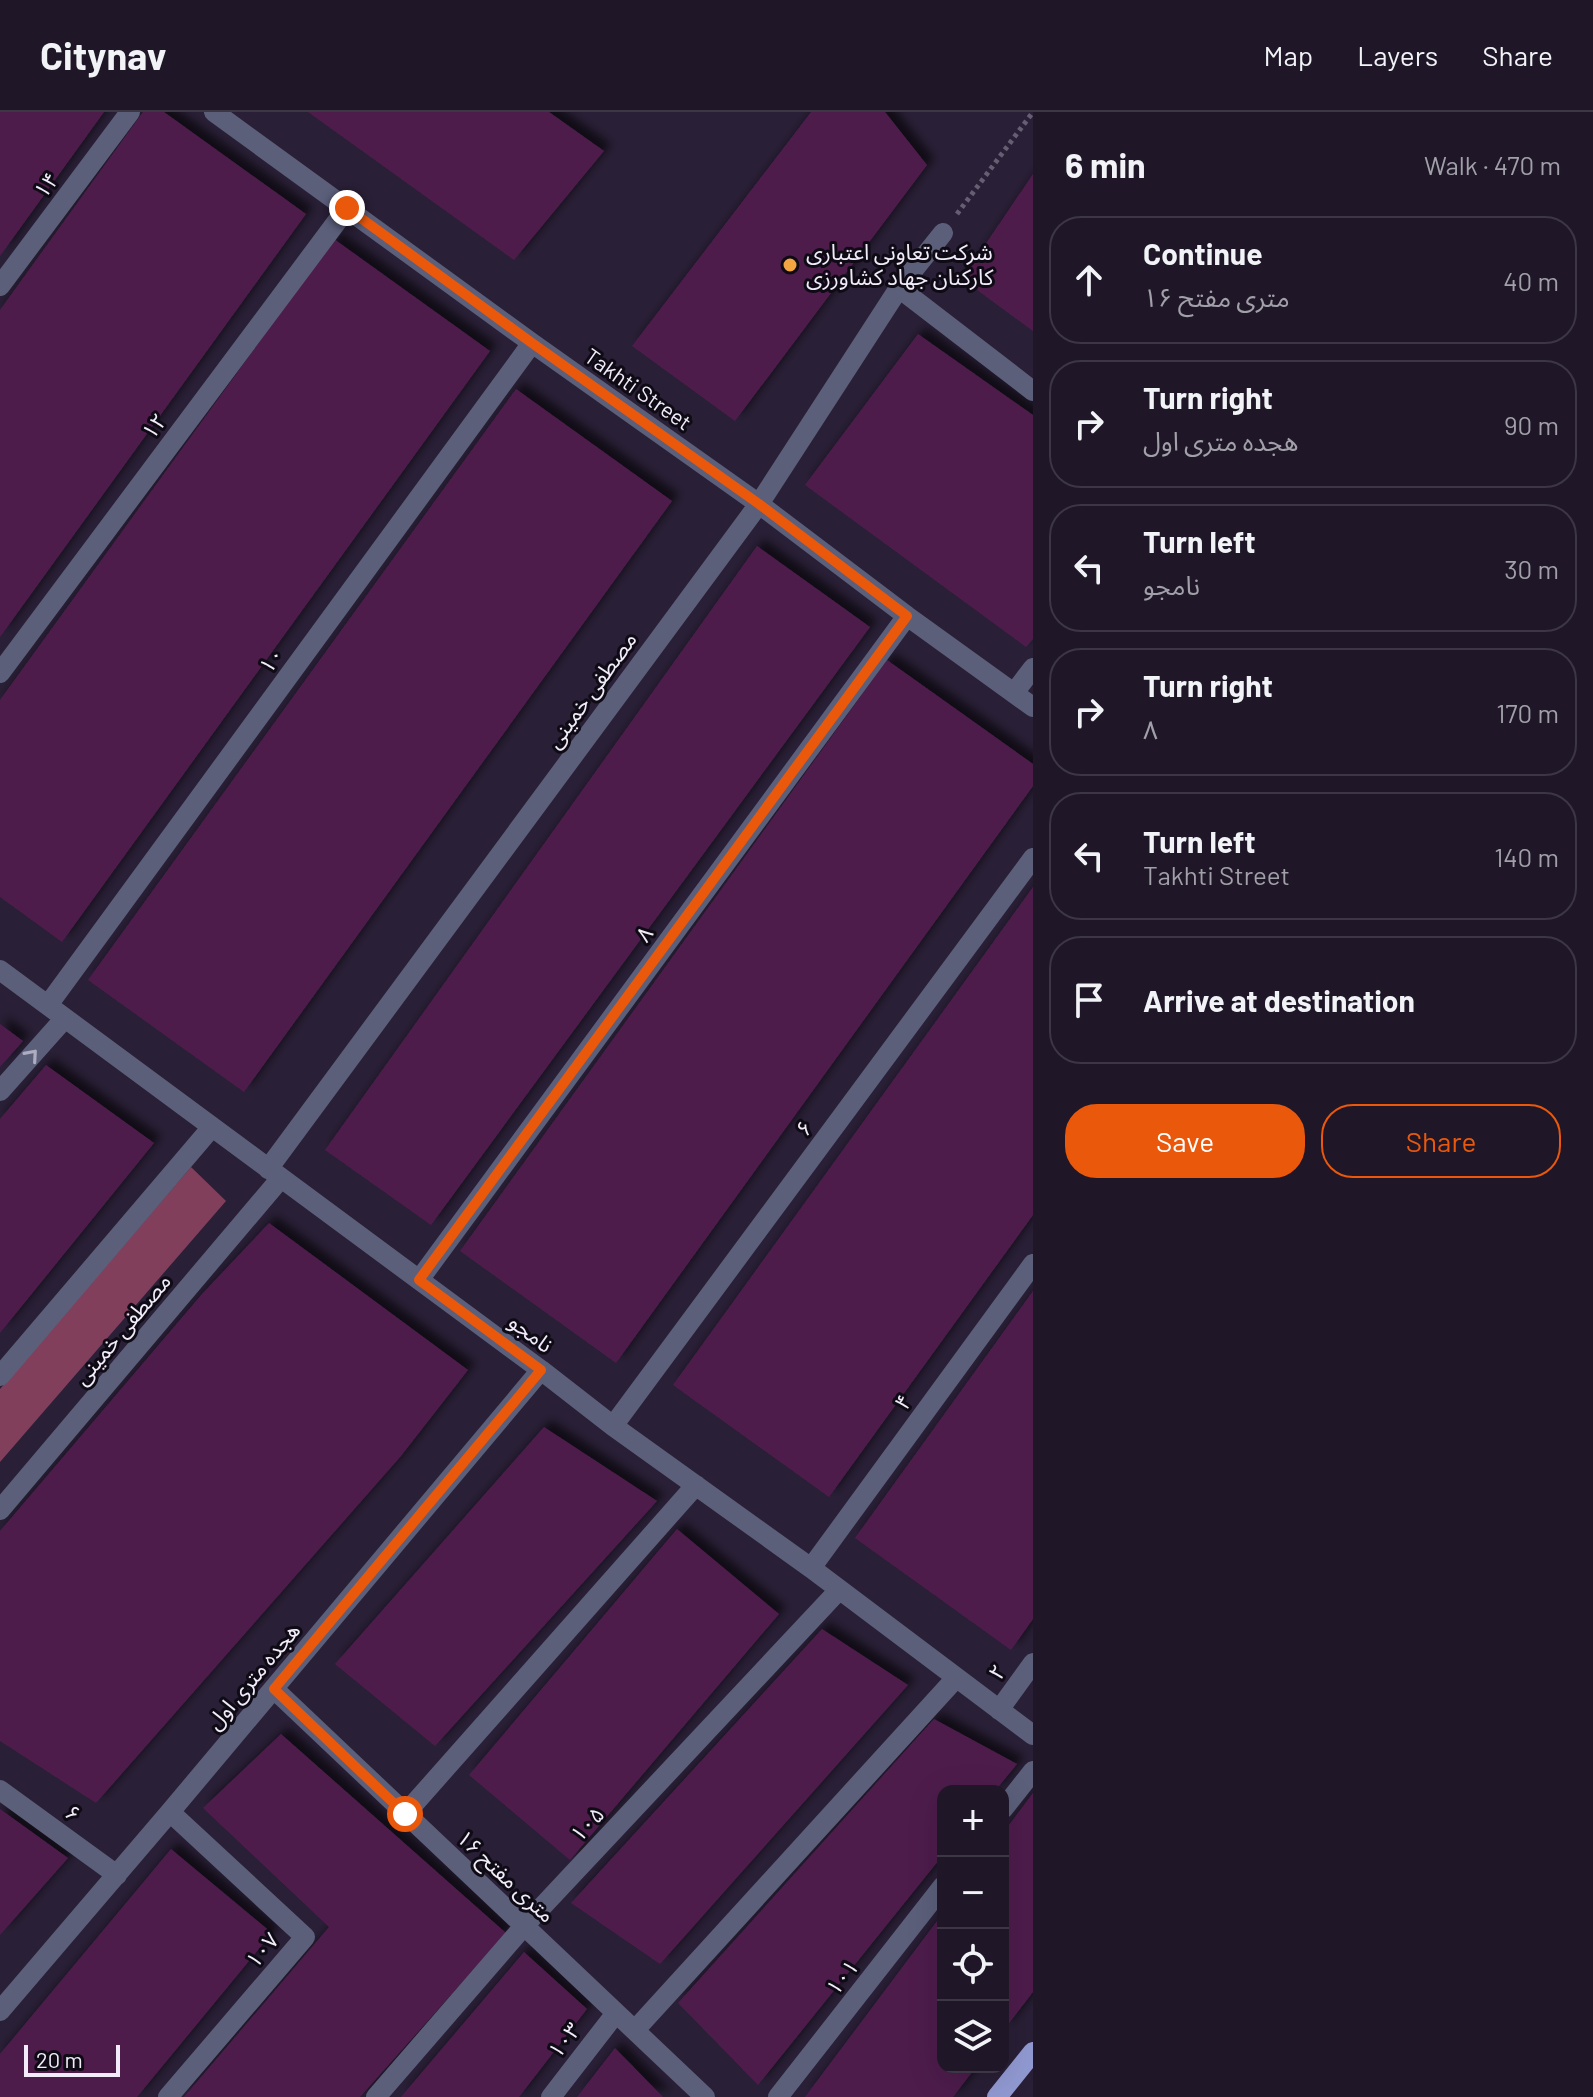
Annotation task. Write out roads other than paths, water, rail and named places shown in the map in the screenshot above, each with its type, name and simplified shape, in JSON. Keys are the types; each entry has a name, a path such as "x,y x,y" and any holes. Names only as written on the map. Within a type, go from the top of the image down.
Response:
{"main road":[{"path":"997,2097 1033,2052"}],"street":[{"name":"۱۴","path":"0,286 130,112"},
{"name":"Takhti Street","path":"214,112 759,504 1033,707"},
{"name":"۱۲","path":"0,673 347,208"},
{"name":"مصطفی خمینی","path":"0,1510 274,1174 759,504 899,288 943,233"},
{"path":"899,288 1033,391"},
{"name":"۱۰","path":"48,1005 532,343"},
{"name":"۸","path":"419,1280 907,616"},
{"path":"1014,693 1033,668"},
{"name":"۶","path":"613,1426 1033,858"},
{"name":"نامجو","path":"0,970 1033,1735"},
{"path":"0,1091 65,1018"},
{"path":"0,1376 212,1127"},
{"name":"۴","path":"811,1568 1033,1264"},
{"name":"هجده متری اول","path":"0,2011 541,1370"},
{"path":"405,1814 696,1485"},
{"name":"۱۰۵","path":"376,2097 524,1926 839,1590"},
{"name":"۲","path":"999,1710 1033,1663"},
{"path":"635,2030 956,1678"},
{"name":"۱۶ متری مفتح","path":"274,1689 705,2097"},
{"path":"1009,1801 1033,1771"},
{"name":"۶","path":"0,1790 117,1875"},
{"name":"۱۰۷","path":"168,2097 305,1937 170,1812"},
{"name":"۱۰۱","path":"778,2097 937,1894"},
{"name":"۱۰۳","path":"551,2097 616,2013"}],"place":[{"name":"شرکت تعاونی اعتباری کارکنان جهاد کشاورزی","path":"790,265"}]}
